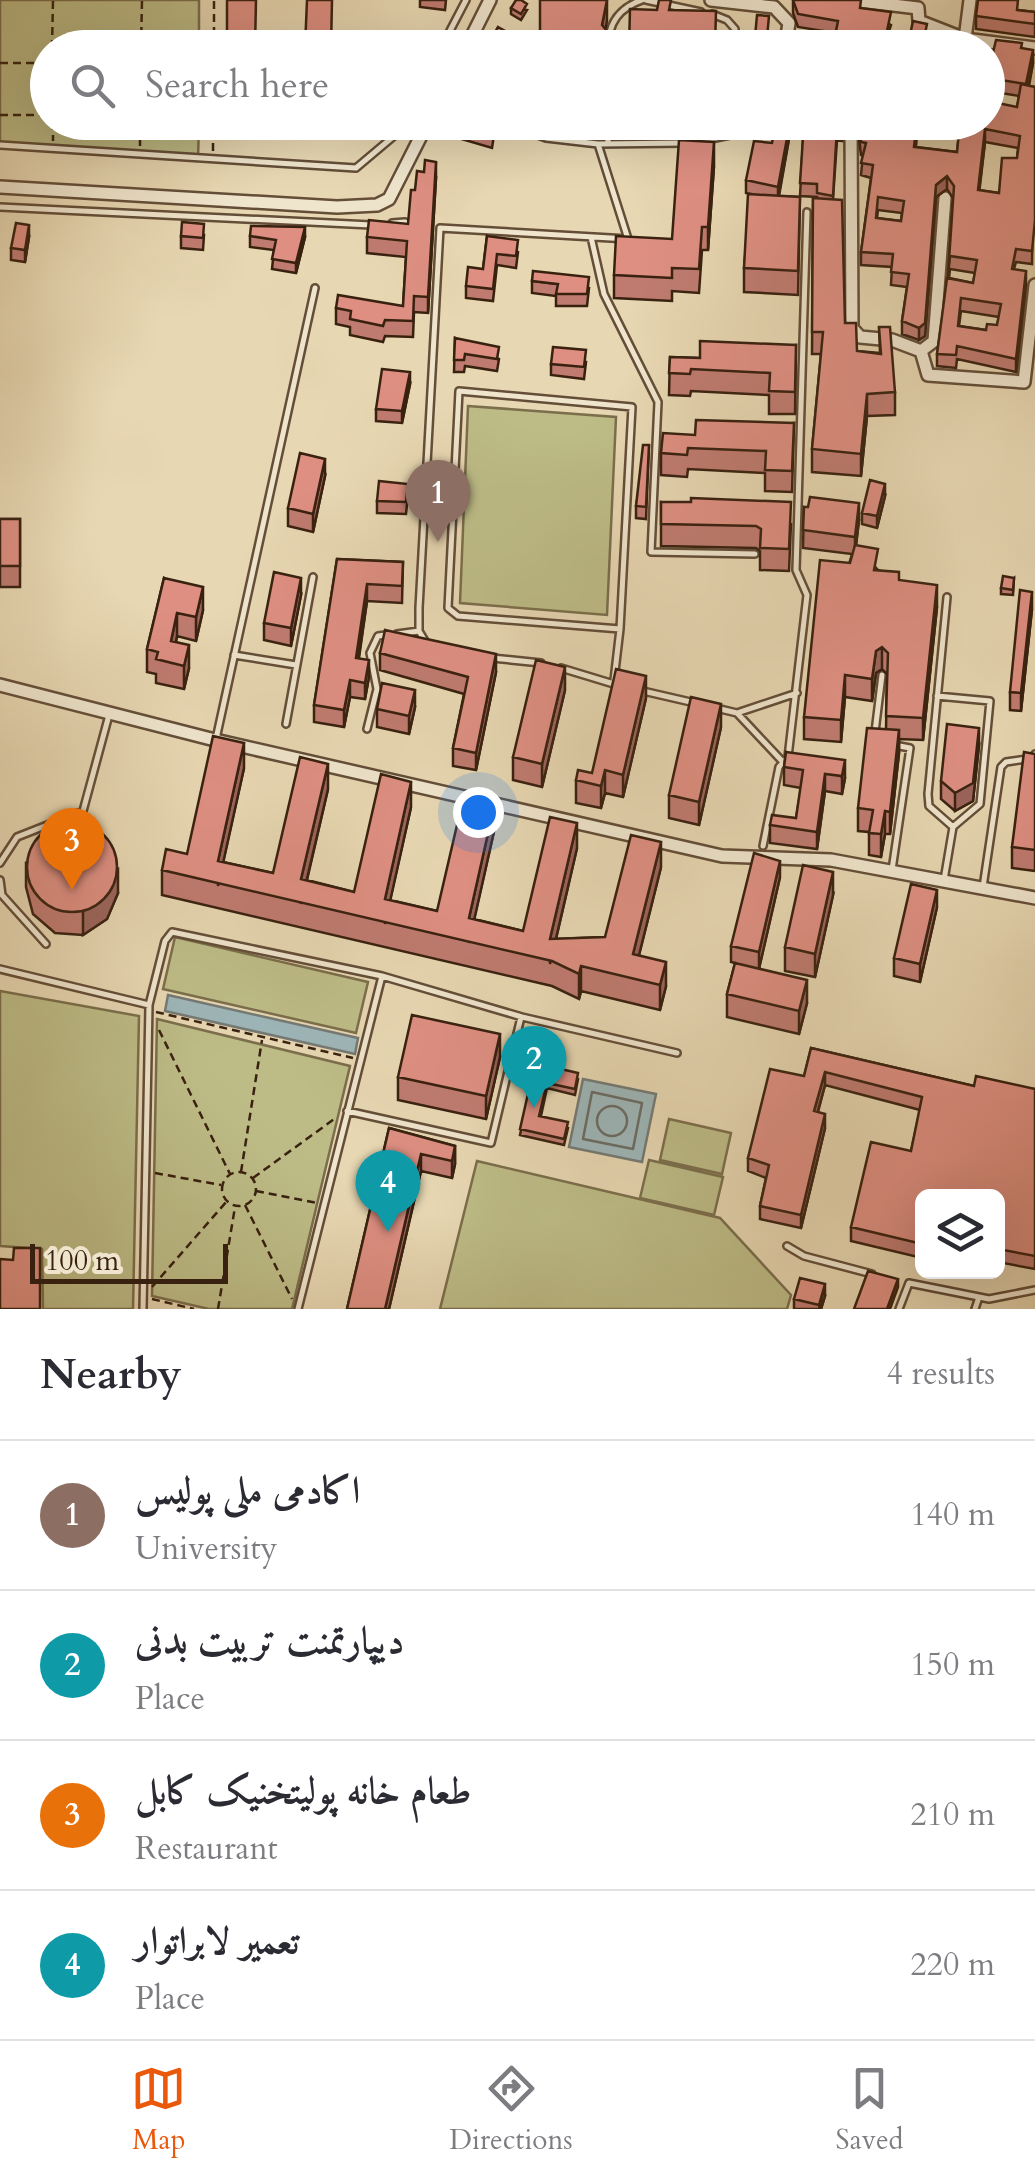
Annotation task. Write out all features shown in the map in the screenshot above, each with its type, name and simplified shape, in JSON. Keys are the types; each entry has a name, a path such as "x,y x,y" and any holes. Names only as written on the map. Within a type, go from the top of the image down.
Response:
{"street":[{"path":"475,30 490,0"},
{"path":"711,0 776,3 789,23 788,30"},
{"path":"851,0 918,4 920,21 938,30"},
{"path":"967,30 970,0"},
{"path":"1005,46 1035,48"},
{"path":"0,187 337,207 377,205 389,199 419,140"},
{"path":"851,140 852,328 860,338 892,340 921,351"},
{"path":"921,351 934,341 945,198"},
{"path":"921,351 928,375 1024,382 1035,285"},
{"path":"0,685 215,740 722,856 782,856 892,871 1035,898"}],"lane":[{"path":"450,30 466,0"},
{"path":"612,30 622,8 644,0 727,20 735,30"},
{"path":"0,144 356,168 389,140"},
{"path":"563,140 598,144 709,140"},
{"path":"427,645 419,631 440,228 628,239 598,144"},
{"path":"0,207 336,226 404,222"},
{"path":"782,761 788,758 807,595 796,570 806,212"},
{"path":"591,237 604,294 658,402 651,552 755,554"},
{"path":"215,740 315,288"},
{"path":"481,656 546,664 618,685 632,408 459,391 448,608 458,616 620,628"},
{"path":"286,724 313,577"},
{"path":"947,596 929,806 953,827"},
{"path":"367,729 378,689 370,666 373,643 378,636 419,631"},
{"path":"234,655 296,665"},
{"path":"874,742 882,675"},
{"path":"641,690 737,713 797,693"},
{"path":"937,696 990,701 980,804 953,827 944,881"},
{"path":"0,864 17,837 83,811 110,712"},
{"path":"737,713 782,761"},
{"path":"892,745 910,748 892,871"},
{"path":"983,889 1000,767 1006,762 1035,757"},
{"path":"762,846 782,761"},
{"path":"0,880 2,896 46,944"},
{"path":"143,1309 149,1008 165,941 172,932 382,976 522,1017 677,1052"},
{"path":"0,969 149,1008"},
{"path":"298,1309 382,976"},
{"path":"346,1111 491,1143 522,1017"},
{"path":"787,1246 804,1256 874,1274"},
{"path":"891,1278 980,1297 1018,1296 1035,1290"},
{"path":"899,1309 909,1282"},
{"path":"976,1309 980,1297"}],"path":[{"path":"52,30 53,0"},
{"path":"141,30 142,0"},
{"path":"214,0 214,30"},
{"path":"0,63 30,63"},
{"path":"0,115 30,116"},
{"path":"53,140 53,149"},
{"path":"140,140 140,156"},
{"path":"213,140 213,161"},
{"path":"149,1008 359,1060"},
{"path":"149,1008 230,1174"},
{"path":"240,1172 262,1037"},
{"path":"253,1178 346,1111"},
{"path":"146,1171 222,1185"},
{"path":"222,1185 230,1174 240,1172 253,1178"},
{"path":"253,1178 256,1192"},
{"path":"222,1185 227,1202 235,1206 245,1205 256,1192"},
{"path":"256,1192 324,1204"},
{"path":"194,1309 143,1297 227,1202"},
{"path":"245,1205 298,1309"},
{"path":"218,1309 235,1206"}],"shaded area":[{"path":"0,0 199,0 199,30 30,30 30,140 199,140 198,160 0,142"},
{"path":"468,406 616,417 607,615 460,603"},
{"path":"175,937 368,982 356,1033 163,989"},
{"path":"0,991 139,1016 133,1309 43,1309 42,1249 0,1246"},
{"path":"157,1019 350,1066 292,1309 209,1309 152,1296"},
{"path":"669,1119 731,1133 722,1174 660,1160"},
{"path":"649,1160 723,1177 714,1215 640,1198"},
{"path":"477,1161 720,1218 791,1295 787,1309 440,1309"}],"water":[{"path":"168,995 358,1038 355,1054 165,1011"},
{"path":"583,1079 656,1094 642,1162 569,1147"}],"building":[{"path":"227,0 256,0 255,30 227,30"},
{"path":"307,0 332,0 331,30 306,30"},
{"path":"516,0 527,4 521,14 511,8"},
{"path":"540,0 607,0 602,25 606,30 540,30"},
{"path":"659,0 671,0 669,10 716,11 715,30 629,30 630,9 657,10"},
{"path":"793,0 861,0 860,8 891,12 887,30 836,30 838,21 798,14"},
{"path":"978,0 1018,0 1017,10 1035,12 1035,24 976,16"},
{"path":"757,15 769,16 768,30 756,30"},
{"path":"913,21 927,24 926,30 911,30"},
{"path":"1005,41 1022,43 1021,48 1033,50 1026,84 1005,81"},
{"path":"1021,84 1035,87 1032,251 1016,249 1012,269 1026,271 1016,359 957,346 956,355 937,354 947,278 973,283 977,260 950,256 948,275 954,186 947,176 936,185 925,323 919,328 902,321 909,274 891,272 893,254 861,252 873,165 861,163 866,143 861,140 915,140 914,147 957,152 958,140 984,140 978,190 999,193 1002,158 1017,158 1020,136 1005,133 1005,105 1017,107","holes":["878,197 904,201 901,221 876,218","961,298 1001,304 997,325 987,324 986,330 958,326"]},
{"path":"679,140 714,142 708,227 702,227 699,269 672,268 672,278 614,275 616,236 672,239"},
{"path":"787,140 778,187 746,180 754,141"},
{"path":"803,140 836,140 833,196 817,193 817,184 800,183"},
{"path":"425,160 436,162 428,297 414,296 413,321 385,320 383,326 350,319 351,311 336,308 338,295 403,306 407,241 367,237 369,220 408,224 411,190 415,190 417,171 424,172"},
{"path":"748,194 800,197 798,271 744,268"},
{"path":"813,198 842,200 845,323 856,323 857,351 881,354 879,327 890,327 895,392 867,394 861,454 812,449 823,332 812,332"},
{"path":"182,222 204,224 203,238 181,236"},
{"path":"16,223 29,225 25,250 11,248"},
{"path":"251,226 305,227 296,263 272,259 276,240 250,236"},
{"path":"487,236 518,240 516,256 497,254 493,289 466,286 468,267 483,269"},
{"path":"533,271 589,277 587,294 556,294 558,284 532,281"},
{"path":"455,338 499,347 497,359 465,354 464,360 454,360"},
{"path":"700,341 796,345 795,392 769,391 770,373 691,369 690,374 669,373 670,357 700,358"},
{"path":"553,347 586,350 584,367 551,364"},
{"path":"382,369 410,372 402,411 376,409"},
{"path":"696,420 794,423 792,471 765,470 766,451 688,448 687,455 661,453 663,433 695,435"},
{"path":"643,445 649,445 646,507 636,506"},
{"path":"300,453 325,459 313,514 288,508"},
{"path":"870,480 885,484 877,516 862,513"},
{"path":"379,481 408,484 406,502 377,501"},
{"path":"810,497 859,503 855,537 803,530 804,507 808,507"},
{"path":"691,498 791,502 789,549 760,548 761,529 756,526 661,524 661,502 691,502"},
{"path":"0,519 20,519 20,566 0,566"},
{"path":"855,545 878,549 874,570 899,572 899,580 937,585 923,718 886,716 888,653 882,647 876,651 872,679 845,675 841,720 804,717 820,560 850,563"},
{"path":"337,559 403,562 402,586 367,584 356,658 369,660 365,683 350,680 344,710 314,705"},
{"path":"274,572 301,578 291,628 264,623"},
{"path":"1003,576 1014,578 1013,590 1001,588"},
{"path":"164,578 203,587 196,617 177,613 171,641 189,645 184,666 156,659 158,652 147,649"},
{"path":"1020,590 1032,592 1021,693 1010,692"},
{"path":"385,630 496,654 476,753 453,748 468,677 380,653"},
{"path":"536,660 565,667 542,764 513,757"},
{"path":"616,669 646,676 623,775 605,770 601,786 576,780 578,770 592,773"},
{"path":"382,683 415,690 409,716 377,709"},
{"path":"691,697 721,704 699,802 669,795"},
{"path":"947,724 979,728 973,783 955,793 941,781"},
{"path":"867,728 899,730 890,812 885,811 881,834 869,833 873,810 858,808"},
{"path":"213,736 244,743 218,861 273,873 300,757 328,764 301,879 354,892 381,774 411,782 385,899 437,911 464,795 495,802 469,918 523,931 550,817 577,823 550,939 605,937 631,835 661,842 633,954 666,962 660,985 581,966 579,974 552,961 162,870 166,849 187,854"},
{"path":"786,752 845,760 842,776 825,774 817,832 770,825 772,815 796,818 803,770 784,767"},
{"path":"1024,752 1035,754 1035,850 1012,847"},
{"path":"72,822 104,835 117,867 104,899 72,912 40,899 27,867 40,835"},
{"path":"754,853 780,861 759,952 731,946"},
{"path":"803,865 833,872 815,954 785,947"},
{"path":"911,884 937,890 920,964 894,958"},
{"path":"735,963 807,980 799,1011 727,994"},
{"path":"412,1015 500,1034 486,1096 398,1077"},
{"path":"811,1048 974,1086 976,1076 1035,1089 1035,1256 1005,1250 1005,1189 915,1189 915,1242 851,1227 871,1142 911,1151 922,1097 825,1072 814,1111 825,1114 801,1215 760,1206 769,1165 748,1158 770,1069 804,1076"},
{"path":"535,1063 578,1073 575,1089 547,1083 539,1116 568,1122 564,1139 520,1129"},
{"path":"389,1128 455,1146 452,1161 421,1154 385,1309 347,1309"},
{"path":"14,1248 40,1248 40,1309 0,1309 0,1259 13,1260"},
{"path":"868,1271 898,1279 887,1309 854,1309"},
{"path":"800,1278 825,1284 819,1305 794,1299"}],"place":[{"name":"اکادمی ملی پولیس","path":"438,542"},
{"name":"طعام خانه پولیتخنیک کابل","path":"72,890"},
{"name":"دیپارتمنت تربیت بدنی","path":"534,1108"},
{"name":"تعمیر لابراتوار","path":"388,1232"}]}
